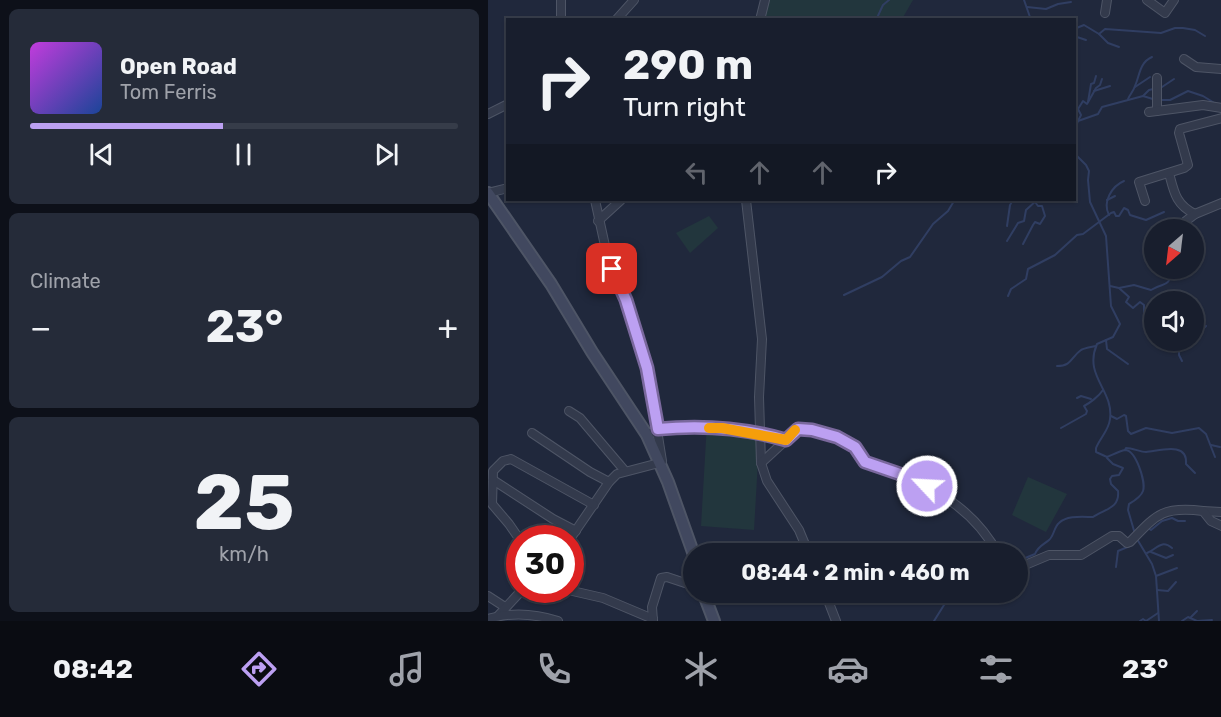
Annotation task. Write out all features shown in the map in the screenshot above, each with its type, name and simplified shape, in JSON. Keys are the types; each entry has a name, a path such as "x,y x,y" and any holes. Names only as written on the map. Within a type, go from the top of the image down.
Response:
{"street":[{"path":"561,0 561,18"},
{"path":"618,18 634,0"},
{"path":"760,18 765,0"},
{"path":"1105,13 1107,0"},
{"path":"1146,0 1165,13 1174,0"},
{"path":"1184,59 1196,67 1222,69"},
{"path":"1157,78 1153,111 1203,105 1222,108"},
{"path":"488,114 506,105"},
{"path":"1145,201 1139,182 1188,165 1179,133 1180,129 1222,118"},
{"path":"1169,173 1176,201 1195,214"},
{"path":"506,188 488,193 551,284 592,352 647,435 689,543"},
{"path":"595,201 609,264 626,300 647,368 663,474"},
{"path":"598,221 620,201"},
{"path":"746,201 762,339 759,397 761,463 767,481 799,530 804,543"},
{"path":"1188,219 1222,203"},
{"path":"569,411 580,418 625,471"},
{"path":"647,435 658,429 678,427 722,428 786,440"},
{"path":"761,463 794,431 804,428 826,433 848,442 865,462 927,486 965,511 981,526 991,543"},
{"path":"532,432 590,472 610,482"},
{"path":"510,525 492,504 495,469 503,461 511,459 594,505"},
{"path":"580,525 617,474 659,463"},
{"path":"493,480 564,525"},
{"path":"1028,564 1056,554 1081,555 1112,536 1130,542 1150,520 1164,513 1184,510 1222,512"},
{"path":"1203,511 1211,521 1222,526"},
{"path":"584,594 603,598 653,620 652,607 661,578 667,577 683,582"},
{"path":"488,596 505,607"},
{"path":"498,616 509,603"},
{"path":"707,603 714,621"},
{"path":"829,603 836,621"},
{"path":"488,619 498,616 539,615 558,621"}],"shaded area":[{"path":"763,0 913,0 903,18 758,18"},
{"path":"709,216 718,228 690,253 676,233"},
{"path":"707,423 760,426 754,530 701,526"},
{"path":"1028,477 1067,494 1046,532 1012,515"}],"waterway":[{"path":"877,18 883,5 889,0"},
{"path":"1024,0 1030,18"},
{"path":"1027,7 1046,9 1071,2"},
{"path":"1076,28 1084,25 1099,34 1105,29 1161,33 1183,28 1195,30 1205,36"},
{"path":"1099,34 1108,43 1119,47"},
{"path":"1076,37 1086,40"},
{"path":"1128,99 1142,66 1152,57"},
{"path":"1088,102 1091,84 1094,83 1096,76"},
{"path":"1135,87 1150,77"},
{"path":"1078,121 1081,115 1078,109 1083,101 1087,104 1102,79"},
{"path":"1143,96 1149,90 1162,87 1174,79"},
{"path":"1094,91 1110,86"},
{"path":"1076,126 1078,121 1098,114 1102,107 1143,96 1156,100 1170,100 1188,91 1216,104"},
{"path":"1076,155 1089,171 1090,202 1106,236 1111,306 1120,324 1113,337 1097,344 1094,355 1096,374 1110,409 1109,423 1096,452 1107,457 1125,450 1129,451 1136,461 1142,474 1144,487 1141,495 1129,504 1128,510 1135,534"},
{"path":"1109,215 1107,210 1109,195 1124,181"},
{"path":"1107,200 1115,196"},
{"path":"844,295 882,277 901,261 910,257 933,224 948,211 954,201"},
{"path":"1007,226 1012,201"},
{"path":"1007,241 1018,223 1024,221 1026,210 1036,201"},
{"path":"1023,244 1035,222 1040,224 1045,216 1042,206 1038,206 1035,202"},
{"path":"1008,296 1011,289 1026,279 1028,269 1055,255 1077,235 1083,234 1111,213 1114,212 1116,216 1119,216 1124,208 1130,215 1146,220 1164,212"},
{"path":"1119,288 1134,285 1151,290 1166,284 1170,279"},
{"path":"1110,286 1119,288 1129,297 1126,302 1133,308 1140,302 1144,305"},
{"path":"1106,340 1107,349 1128,364"},
{"path":"1057,366 1069,363 1081,350 1096,346"},
{"path":"1179,351 1182,361"},
{"path":"1061,428 1086,414 1084,406 1103,390"},
{"path":"1077,398 1081,396 1091,399"},
{"path":"1111,416 1117,419 1126,416 1128,431 1131,434 1146,428 1172,433 1199,428 1206,434 1215,457"},
{"path":"1211,445 1220,447"},
{"path":"1125,450 1126,448 1146,452 1165,449 1178,450 1182,452 1186,464 1195,473"},
{"path":"1028,557 1035,554 1039,547 1051,538 1062,520 1093,517 1114,505 1118,491 1111,484 1110,479 1112,476 1119,475 1123,468 1113,464 1107,458"},
{"path":"1147,527 1151,530 1162,521 1172,518 1185,521"},
{"path":"1137,539 1152,564 1156,576 1159,621"},
{"path":"1147,553 1165,544 1172,548"},
{"path":"1116,567 1118,551 1130,546"},
{"path":"1151,552 1166,558 1173,555"},
{"path":"1156,576 1177,568"},
{"path":"1157,590 1168,591 1176,582"},
{"path":"934,621 946,603"},
{"path":"1191,617 1197,611"},
{"path":"1140,621 1143,619 1146,621 1158,613"},
{"path":"1182,621 1188,617 1197,621 1212,620"}],"slow traffic":[{"path":"709,428 774,436 786,440 795,430"}],"route":[{"path":"612,269 626,300 647,368 658,429 722,428 786,440 794,431 804,428 826,433 848,442 855,447 865,462 927,486"}]}
